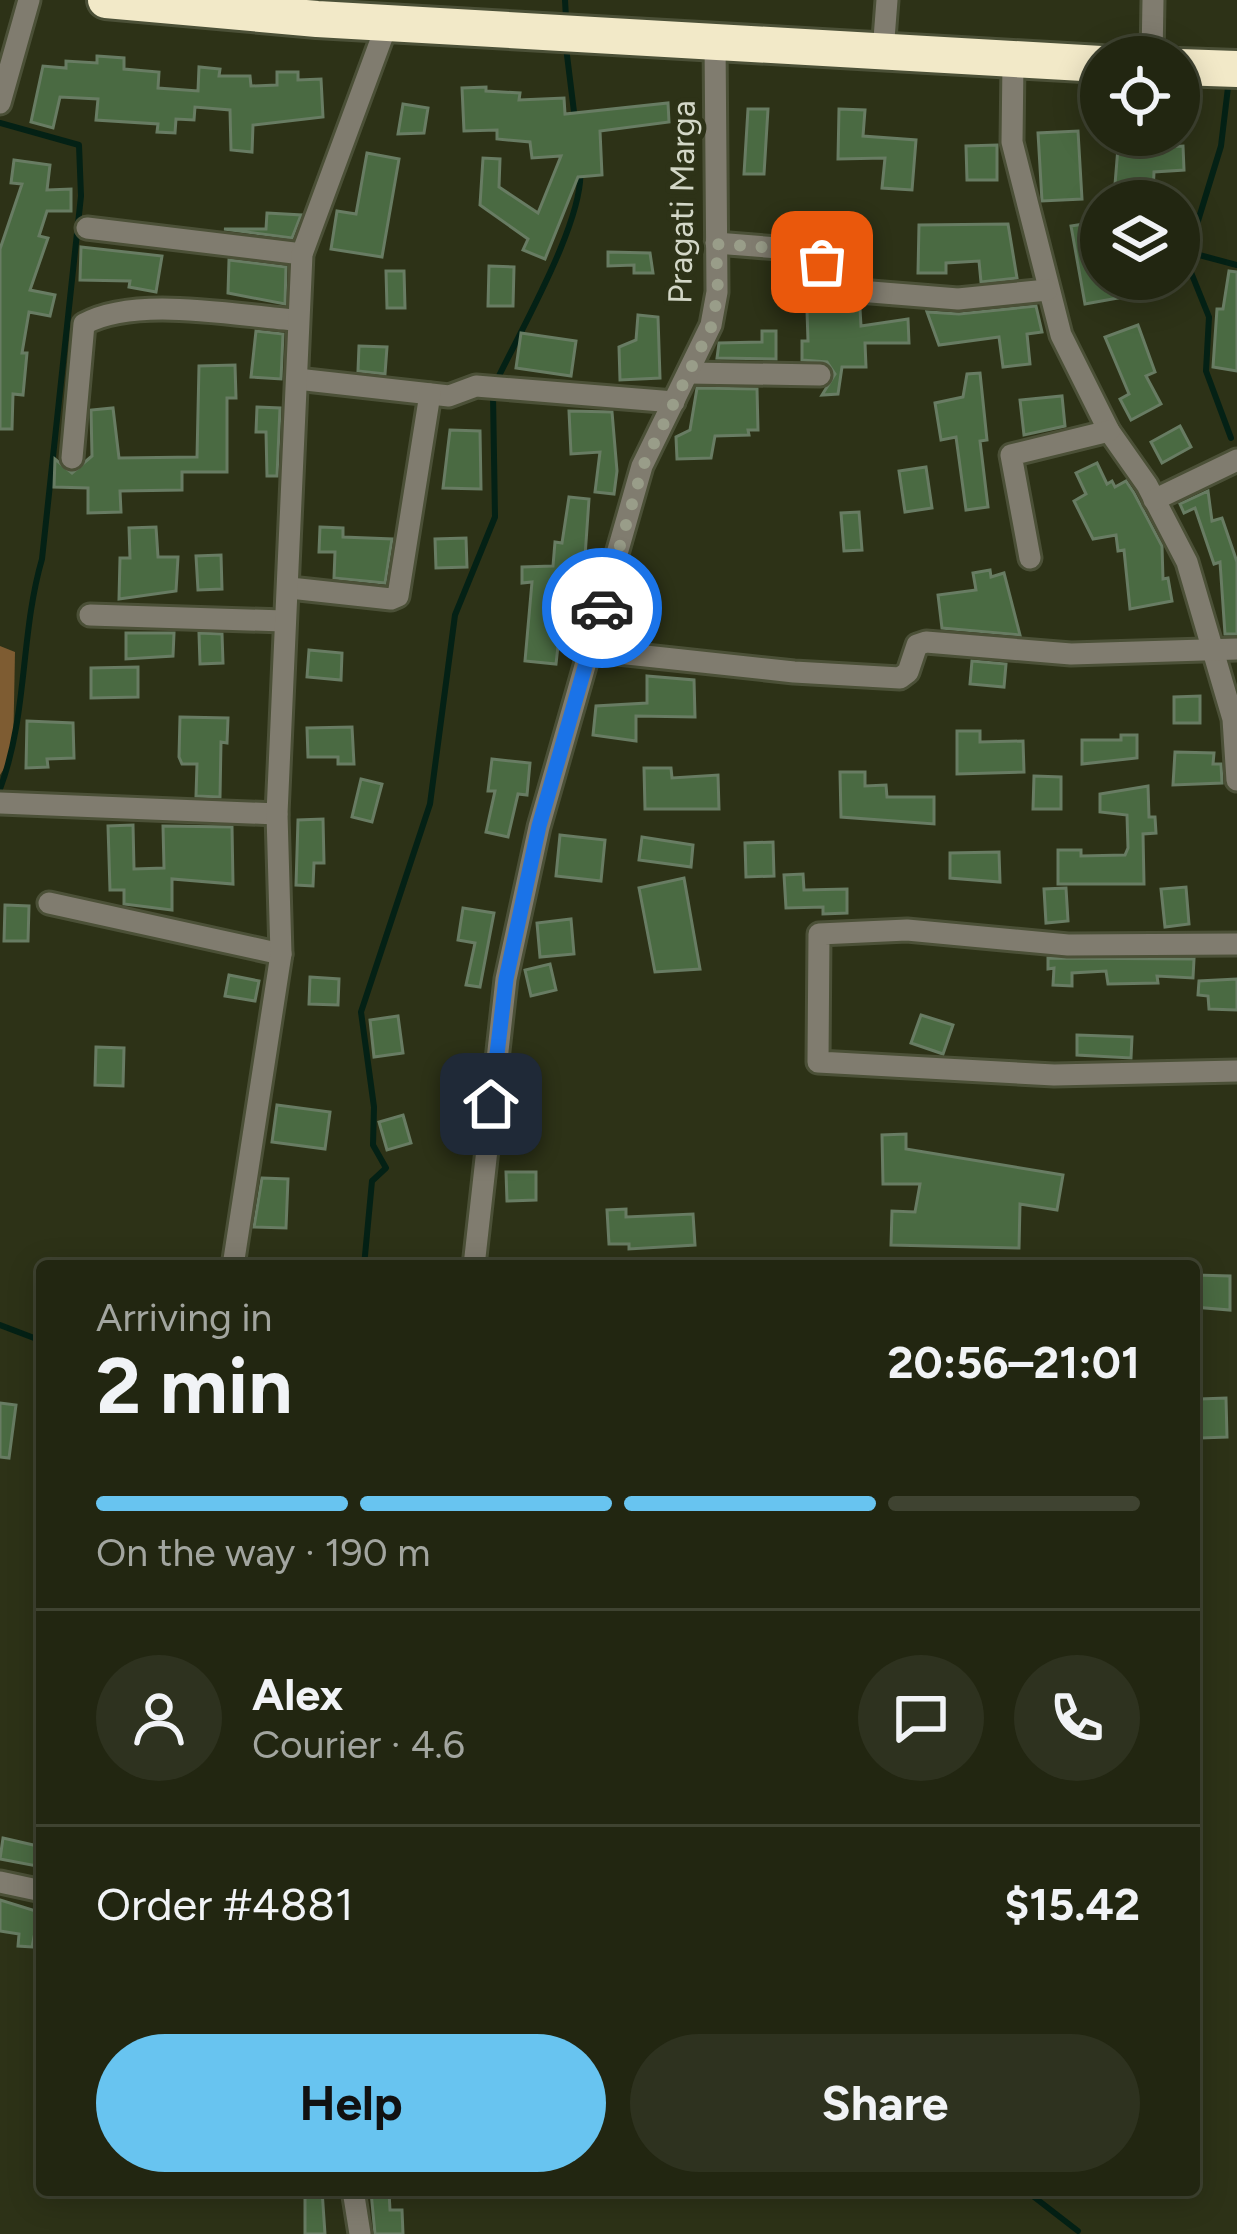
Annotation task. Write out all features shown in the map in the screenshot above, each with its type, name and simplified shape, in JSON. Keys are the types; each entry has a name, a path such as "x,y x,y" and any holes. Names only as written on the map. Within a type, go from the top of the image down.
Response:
{"highway":[{"path":"106,0 317,9 388,21 1080,64"},
{"path":"1200,68 1237,69"}],"street":[{"path":"0,103 29,0"},
{"path":"883,52 887,0"},
{"path":"1152,36 1153,0"},
{"path":"234,1260 281,954 277,814 302,254 388,21"},
{"name":"Pragati Marga","path":"474,1260 506,979 539,826 643,466 712,325 718,292 715,40"},
{"path":"1012,62 1012,142 1060,335 1109,431 1187,562 1227,651 1237,780"},
{"path":"87,227 302,254"},
{"path":"716,244 791,249 822,262 834,289 958,298 1047,290"},
{"path":"72,458 84,323 104,313 140,310 296,320"},
{"path":"688,373 820,375"},
{"path":"297,379 449,396 476,386 674,402"},
{"path":"290,588 398,596 430,394"},
{"path":"1030,558 1011,454 1109,431"},
{"path":"1154,500 1237,460"},
{"path":"90,615 284,621"},
{"path":"590,650 900,678 908,672 916,645 926,642 1072,654 1227,651"},
{"path":"0,803 277,814"},
{"path":"49,903 281,954"},
{"path":"1237,944 1068,945 907,930 819,934 818,1062 1054,1075 1237,1071"},
{"path":"0,1882 36,1890"},
{"path":"354,2196 360,2234"}],"shaded area":[{"path":"0,646 15,652 13,754 0,775"}],"building":[{"path":"97,56 124,58 124,69 159,72 158,88 198,91 199,67 220,69 219,76 250,76 251,86 277,85 277,72 298,72 298,80 321,79 323,117 253,125 252,152 231,150 230,110 195,107 194,120 176,119 175,133 157,132 158,124 96,120 98,99 60,97 53,128 31,122 43,66 66,68 66,61 97,63"},
{"path":"486,87 486,91 520,93 519,100 564,98 565,114 668,103 669,122 600,131 602,175 578,177 545,259 523,250 528,239 480,205 483,158 500,159 499,187 538,213 561,156 532,158 530,142 497,139 497,130 464,131 462,88"},
{"path":"403,104 428,108 424,133 398,134"},
{"path":"748,109 768,109 764,174 744,174"},
{"path":"839,109 865,110 863,136 916,140 912,190 882,188 885,158 838,159"},
{"path":"1078,131 1080,199 1042,201 1038,133"},
{"path":"997,145 997,180 967,180 966,146"},
{"path":"367,153 399,159 382,257 331,249 337,211 356,214"},
{"path":"1117,156 1183,156 1184,170 1154,172 1154,180 1115,180"},
{"path":"14,160 50,165 47,190 71,189 71,211 47,211 39,236 48,238 30,290 55,295 50,316 29,312 22,353 27,353 23,395 13,394 12,429 0,429 0,249 22,184 11,183"},
{"path":"267,213 301,215 292,238 224,229 266,229"},
{"path":"1008,224 1017,278 981,282 979,261 946,263 946,273 918,273 919,225"},
{"path":"1080,225 1080,276 1071,226"},
{"path":"81,247 162,256 156,292 129,287 130,281 80,280"},
{"path":"608,252 650,253 653,273 634,273 634,265 608,266"},
{"path":"229,260 286,267 285,304 228,293"},
{"path":"489,266 514,267 513,306 488,306"},
{"path":"386,271 404,271 405,308 387,308"},
{"path":"1229,271 1237,272 1237,371 1213,367 1217,309 1223,309"},
{"path":"1036,306 1042,332 1027,334 1030,364 1003,367 999,337 939,345 927,312 959,314"},
{"path":"860,309 861,326 908,319 909,343 865,343 866,367 842,367 838,394 822,395 835,374 827,362 802,360 802,341 808,341 807,311"},
{"path":"638,315 658,317 660,378 620,380 619,347 636,340"},
{"path":"1138,325 1155,372 1146,376 1161,404 1131,420 1120,399 1129,394 1105,337"},
{"path":"256,331 283,334 281,379 251,377"},
{"path":"762,331 776,331 776,359 717,358 719,343 762,342"},
{"path":"521,333 576,341 571,376 516,368"},
{"path":"359,346 387,347 385,374 358,371"},
{"path":"235,365 236,398 227,398 227,472 182,472 182,490 120,491 121,512 88,513 88,488 54,487 55,459 72,473 92,456 91,410 113,408 119,458 197,457 199,366"},
{"path":"980,373 987,440 980,441 988,507 966,510 956,437 941,440 935,403 963,397 967,374"},
{"path":"697,388 757,389 758,430 748,430 749,435 715,436 711,458 677,459 676,437 690,430"},
{"path":"1062,396 1065,426 1024,435 1020,400"},
{"path":"257,407 280,408 277,476 267,476 266,432 256,432"},
{"path":"569,411 612,412 614,494 595,492 600,452 571,454"},
{"path":"1180,426 1191,447 1162,463 1151,442"},
{"path":"450,430 480,431 481,489 443,488"},
{"path":"1097,463 1107,484 1112,481 1115,487 1126,481 1134,493 1162,546 1163,579 1168,578 1172,601 1130,609 1124,550 1118,551 1116,535 1093,539 1074,501 1086,494 1076,473"},
{"path":"926,467 932,508 905,512 899,471"},
{"path":"1208,491 1212,521 1222,518 1237,562 1237,634 1225,634 1220,562 1214,564 1195,508 1184,513 1180,504"},
{"path":"569,497 589,499 582,600 570,599 566,638 559,637 556,664 525,661 532,582 522,583 522,567 553,566"},
{"path":"859,512 862,550 844,551 841,513"},
{"path":"156,527 158,557 178,557 176,591 119,599 120,558 130,558 129,528"},
{"path":"320,527 343,528 343,537 392,539 385,583 334,578 335,552 319,552"},
{"path":"466,538 467,567 436,568 435,539"},
{"path":"221,555 222,589 198,590 196,556"},
{"path":"990,570 991,577 1004,573 1020,635 942,628 938,595 976,590 973,573"},
{"path":"126,633 174,633 173,656 126,659"},
{"path":"199,633 222,634 223,663 200,664"},
{"path":"309,650 342,653 341,680 307,677"},
{"path":"972,661 1006,664 1004,687 970,684"},
{"path":"138,667 138,697 91,698 91,668"},
{"path":"647,676 694,680 695,717 636,716 636,741 593,735 596,706 647,703"},
{"path":"1200,696 1200,723 1174,723 1174,697"},
{"path":"180,717 228,718 227,743 221,742 220,797 196,796 197,764 182,764 179,757"},
{"path":"27,721 73,723 74,758 47,759 48,767 26,768"},
{"path":"352,727 354,764 338,764 338,757 308,757 307,728"},
{"path":"957,731 980,731 980,742 1023,741 1024,772 957,774"},
{"path":"1121,735 1137,735 1137,758 1082,764 1082,740 1121,740"},
{"path":"1175,752 1214,753 1213,764 1221,764 1222,783 1173,785"},
{"path":"492,759 530,763 527,795 518,794 508,837 486,832 495,791 488,791"},
{"path":"644,768 671,768 672,778 718,775 719,809 645,809"},
{"path":"840,772 865,772 865,786 886,785 887,797 934,797 934,824 841,817"},
{"path":"1034,776 1061,777 1061,809 1033,809"},
{"path":"361,779 382,784 372,822 352,817"},
{"path":"1148,786 1149,817 1155,817 1156,833 1143,834 1144,884 1058,884 1058,850 1081,850 1081,856 1125,855 1127,815 1100,812 1100,794"},
{"path":"323,819 324,863 314,863 313,886 296,885 298,820"},
{"path":"133,825 134,869 164,868 163,826 232,827 233,884 172,879 172,910 124,904 124,890 110,890 108,826"},
{"path":"560,835 605,840 601,881 556,876"},
{"path":"642,837 693,845 691,867 639,860"},
{"path":"773,842 774,876 746,877 745,843"},
{"path":"999,852 1000,882 950,878 950,853"},
{"path":"803,874 804,890 847,889 847,913 823,914 823,907 786,908 784,875"},
{"path":"684,878 700,969 655,972 639,888"},
{"path":"1186,887 1189,924 1165,927 1161,889"},
{"path":"1066,888 1068,921 1046,923 1044,889"},
{"path":"5,905 29,906 28,941 4,941"},
{"path":"463,908 494,913 480,987 466,985 475,943 458,940"},
{"path":"571,919 574,954 540,957 537,923"},
{"path":"1048,958 1194,959 1193,978 1157,976 1158,983 1108,984 1106,971 1072,973 1072,986 1053,985 1054,968 1048,969"},
{"path":"550,964 556,990 531,996 525,970"},
{"path":"229,975 259,981 255,1001 225,996"},
{"path":"310,977 339,979 338,1005 309,1004"},
{"path":"1237,979 1237,1010 1209,1009 1208,996 1198,995 1199,981"},
{"path":"921,1015 953,1025 943,1054 911,1043"},
{"path":"398,1016 403,1053 374,1057 370,1020"},
{"path":"1077,1035 1132,1037 1131,1058 1077,1055"},
{"path":"96,1047 124,1048 123,1086 95,1085"},
{"path":"277,1105 330,1112 325,1149 272,1142"},
{"path":"403,1115 411,1143 387,1150 379,1122"},
{"path":"906,1134 906,1149 1063,1175 1057,1210 1020,1204 1019,1248 891,1245 892,1211 915,1212 920,1184 883,1184 882,1135"},
{"path":"506,1172 536,1172 536,1200 507,1201"},
{"path":"262,1178 288,1179 286,1228 254,1227"},
{"path":"626,1209 626,1217 693,1214 695,1245 629,1249 629,1244 609,1244 607,1210"},
{"path":"1200,1275 1230,1276 1230,1310 1200,1308"},
{"path":"1226,1398 1227,1437 1201,1438 1200,1399"},
{"path":"0,1403 16,1405 9,1458 0,1457"},
{"path":"3,1838 36,1846 36,1866 0,1859"},
{"path":"0,1900 36,1911 32,1947 18,1946 19,1934 0,1931"},
{"path":"305,2196 322,2196 325,2234 305,2234"},
{"path":"371,2196 389,2196 390,2210 402,2210 403,2234 375,2234"}],"waterway":[{"path":"565,0 566,18"},
{"path":"566,47 575,120"},
{"path":"1229,79 1221,146 1186,260 1209,317 1206,371 1231,438"},
{"path":"0,123 79,145 81,196 42,559 15,732 0,789"},
{"path":"496,382 562,245 573,216 580,168"},
{"path":"1200,255 1237,265"},
{"path":"365,1260 372,1181 386,1168 373,1145 374,1107 361,1012 430,804 455,615 495,517 493,395"},
{"path":"0,1325 36,1339"},
{"path":"1033,2196 1078,2231"}],"way so far":[{"path":"602,608 643,466 712,325 718,292 716,244 791,249 822,262"}],"route":[{"path":"491,1104 506,979 539,826 602,608"}]}
